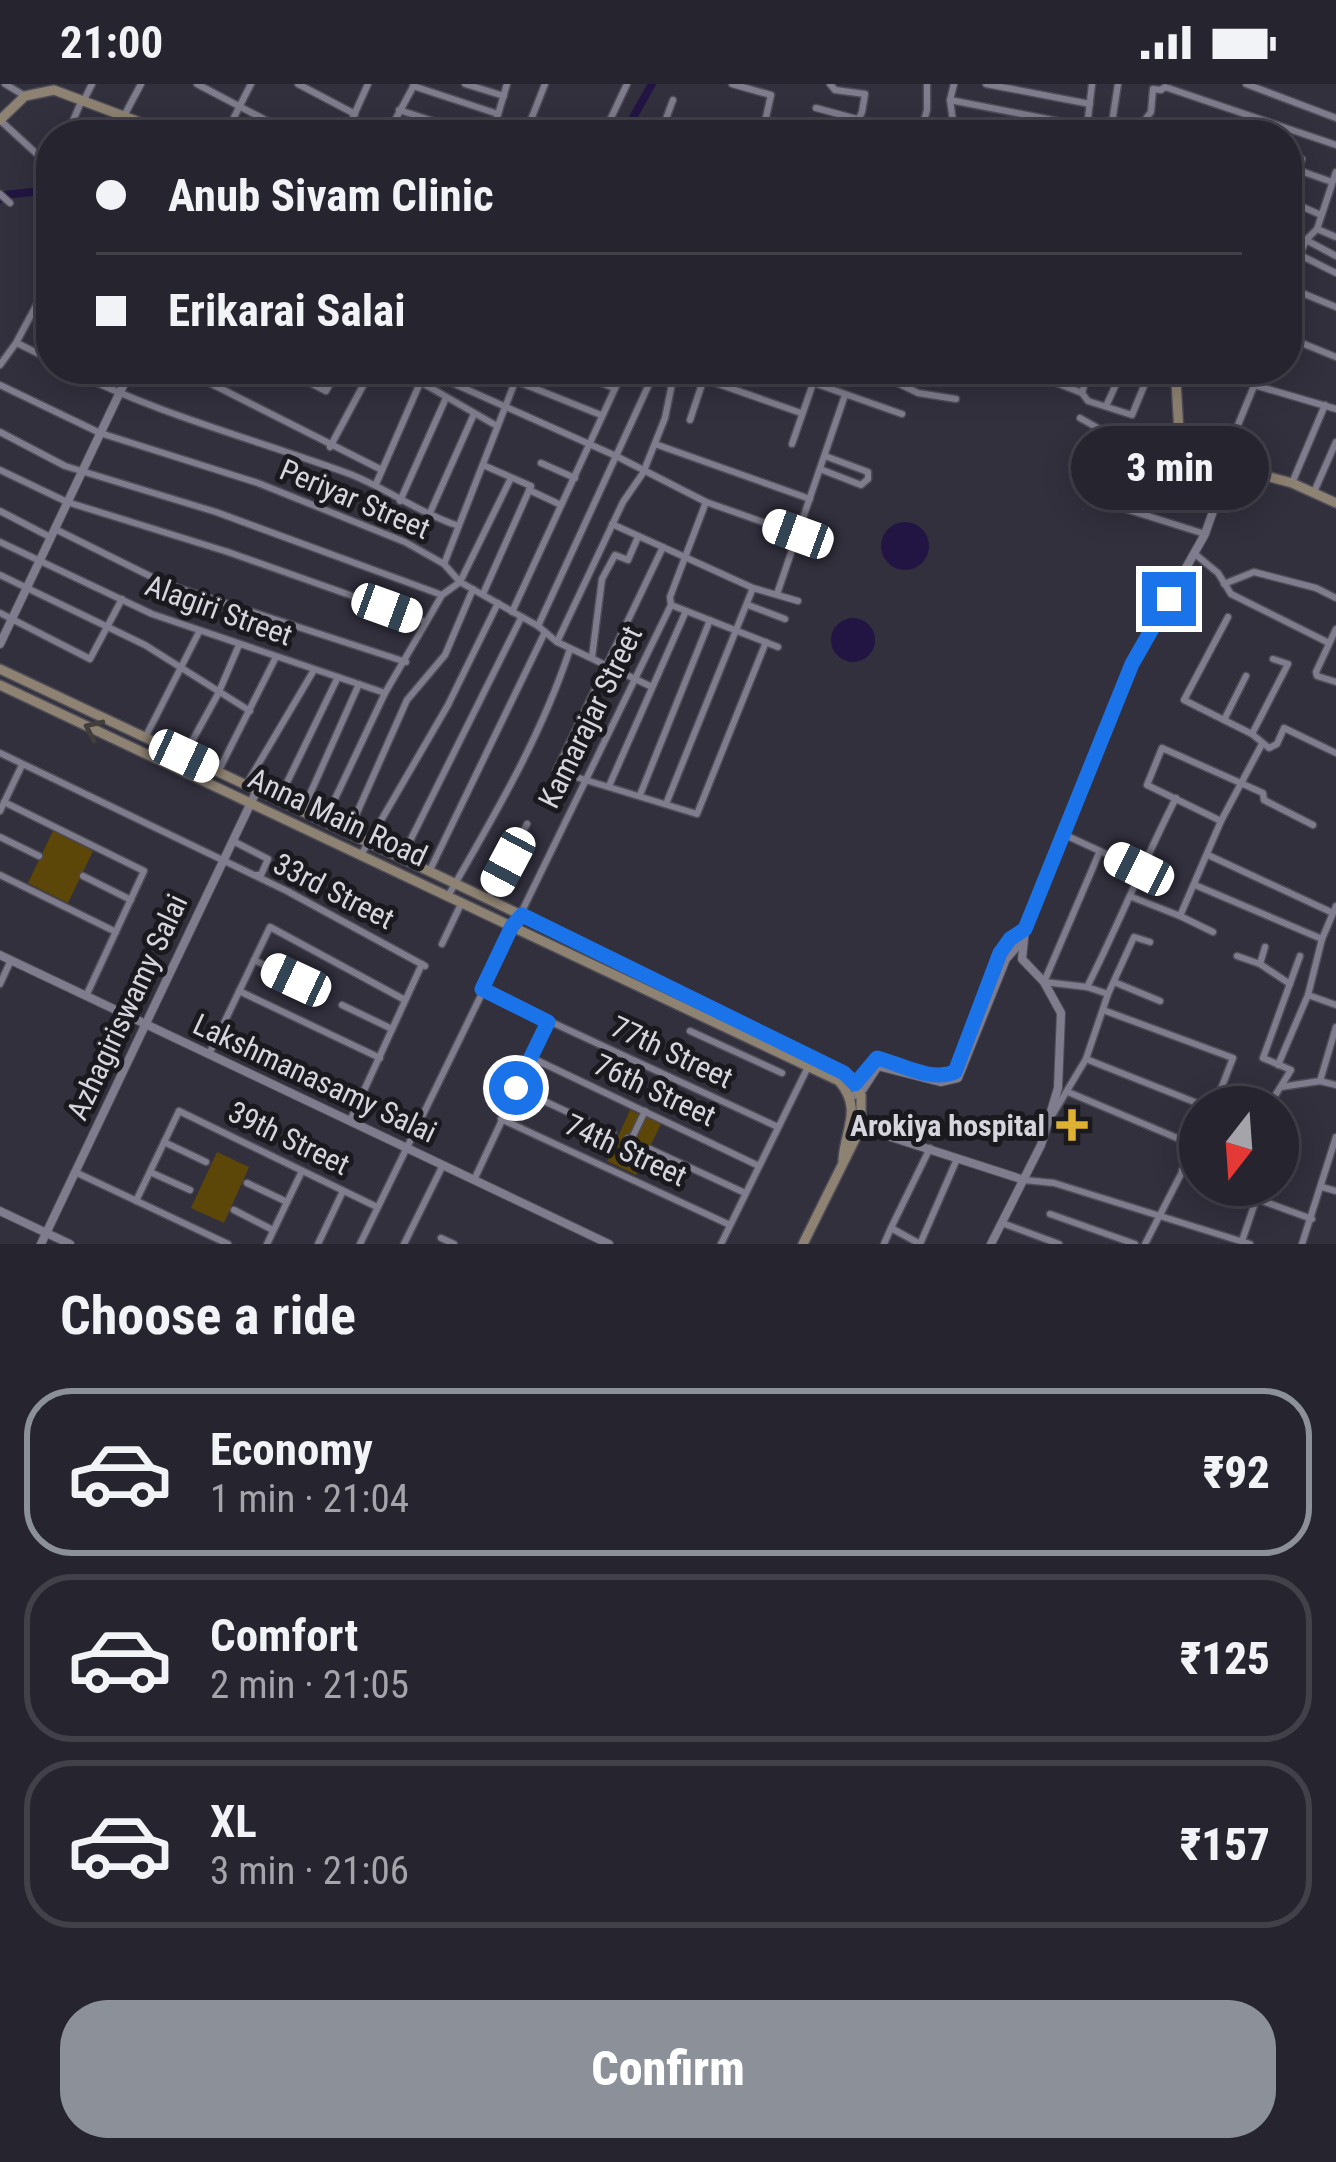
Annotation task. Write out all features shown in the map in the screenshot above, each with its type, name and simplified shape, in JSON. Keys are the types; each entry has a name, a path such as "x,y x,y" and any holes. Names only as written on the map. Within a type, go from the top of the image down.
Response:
{"main road":[{"path":"0,120 25,96 38,91 83,99 135,120"},
{"path":"1176,384 1183,439 1336,503"},
{"name":"Anna Main Road","path":"0,669 844,1073 853,1090"},
{"name":"Anna Main Road","path":"0,685 853,1090"},
{"path":"803,1244 843,1160 852,1151 857,1126 853,1090"}],"street":[{"path":"5,84 25,96"},
{"path":"74,120 92,84"},
{"path":"124,116 141,84"},
{"path":"197,84 265,120"},
{"path":"233,120 251,84"},
{"path":"298,84 355,114"},
{"path":"352,120 368,84"},
{"path":"465,84 504,96"},
{"path":"496,120 507,84"},
{"path":"531,120 544,84"},
{"path":"610,120 627,84"},
{"path":"732,84 771,95 765,120"},
{"path":"816,108 857,119 862,112 865,94 835,90 830,84"},
{"path":"924,120 926,84"},
{"path":"953,120 954,84"},
{"path":"986,84 1090,104"},
{"path":"1088,120 1092,84"},
{"path":"1113,119 1118,84"},
{"path":"1246,84 1336,118"},
{"path":"394,120 414,85 498,114"},
{"path":"1145,120 1151,112 1154,88 1165,87 1261,120"},
{"path":"666,120 673,100"},
{"path":"950,100 1038,120"},
{"path":"399,110 427,120"},
{"path":"0,120 36,153"},
{"path":"1302,134 1336,146"},
{"path":"1302,171 1335,176 1317,230 1302,249"},
{"path":"0,194 10,203"},
{"path":"1302,207 1321,215"},
{"path":"1317,230 1336,237"},
{"path":"1306,240 1336,256"},
{"path":"1302,255 1336,273"},
{"path":"1302,293 1336,307"},
{"path":"0,365 36,305"},
{"path":"16,343 36,353"},
{"path":"1302,344 1336,357"},
{"path":"99,384 375,485 429,516 456,525"},
{"path":"0,644 124,384"},
{"path":"210,384 382,470"},
{"path":"330,447 364,384"},
{"path":"375,485 420,384"},
{"path":"422,384 497,426"},
{"path":"447,384 616,456 706,502 828,545"},
{"path":"444,564 513,384"},
{"path":"522,384 601,415"},
{"path":"604,384 614,388"},
{"path":"512,612 616,384"},
{"path":"429,872 649,384"},
{"path":"557,642 612,524 644,473 672,384"},
{"path":"690,420 702,384"},
{"path":"718,384 801,413"},
{"path":"792,444 810,384"},
{"path":"817,384 902,414"},
{"path":"900,384 918,393 956,399"},
{"path":"1058,384 1132,415 1145,384"},
{"path":"1082,393 1085,384"},
{"path":"1107,404 1116,384"},
{"name":"Periyar Street","path":"0,385 100,434 259,483 405,542 557,642 650,686"},
{"path":"1052,1114 1060,1065 1061,1013 1044,982 1022,958 1022,941 1063,834 1132,664 1204,534 1254,385 1336,409"},
{"path":"777,594 845,394"},
{"path":"400,501 446,398"},
{"path":"1292,483 1325,405"},
{"path":"429,516 475,414"},
{"path":"1080,418 1110,435 1107,442 1118,450 1183,439"},
{"path":"0,432 65,466 216,512 442,595"},
{"path":"1314,492 1336,442"},
{"path":"655,443 810,499"},
{"path":"820,469 861,485 868,478 868,472 825,456"},
{"path":"542,463 575,478"},
{"path":"483,465 530,487 483,594"},
{"path":"0,470 67,502 228,552 426,622"},
{"path":"324,822 385,693 442,595 460,582 511,478"},
{"path":"529,490 561,505"},
{"name":"Kamarajar Street","path":"359,1244 671,605 706,502"},
{"path":"1114,505 1204,534"},
{"path":"0,511 166,584 406,662"},
{"path":"612,524 686,560 798,602"},
{"path":"592,657 602,579 615,555 628,560 639,536"},
{"name":"Alagiri Street","path":"0,542 199,632 385,693"},
{"path":"663,547 556,771 697,814 766,643"},
{"path":"1194,553 1218,573 1231,594 1329,643"},
{"path":"1224,584 1254,572 1336,598"},
{"path":"0,575 145,645 250,711"},
{"path":"666,804 753,588"},
{"path":"348,833 407,700 445,655 473,589"},
{"path":"0,613 90,658 122,599"},
{"path":"362,855 448,705 498,603"},
{"path":"671,605 778,647"},
{"path":"748,605 784,619"},
{"path":"609,786 686,610"},
{"path":"1228,617 1184,700 1252,734 1262,745 1272,748 1284,728 1336,753"},
{"path":"400,859 521,618"},
{"path":"640,795 710,620"},
{"path":"1336,629 1316,672 1336,682"},
{"path":"145,737 199,632"},
{"path":"184,756 239,645"},
{"path":"448,896 530,748 570,649"},
{"path":"218,772 276,657"},
{"path":"1252,734 1288,664 1273,659"},
{"path":"252,788 314,670"},
{"path":"1224,720 1246,676"},
{"path":"278,800 338,677"},
{"path":"302,812 359,685"},
{"path":"1180,916 1221,821 1262,745"},
{"path":"1221,821 1145,782 1162,748 1263,793 1264,800 1313,825"},
{"name":"33rd Street","path":"0,753 224,860 424,965 405,1000"},
{"path":"0,811 22,765"},
{"name":"Azhagiriswamy Salai","path":"41,1244 233,841 251,802 252,788"},
{"path":"1088,987 1176,798"},
{"path":"4,802 144,871 86,996"},
{"path":"488,899 527,824"},
{"path":"1063,834 1139,869"},
{"path":"0,837 39,856"},
{"path":"224,860 261,874 268,858 233,841"},
{"path":"1044,982 1100,850"},
{"path":"1208,855 1335,910 1332,926 1322,939 1308,995 1278,1065"},
{"path":"0,875 116,932"},
{"path":"83,876 131,900"},
{"path":"1195,885 1322,939"},
{"path":"1132,897 1213,932"},
{"path":"442,944 462,902"},
{"path":"209,1054 270,927 405,1000 350,1121"},
{"path":"853,1090 877,1058 926,1073 946,1076 955,1072 1000,953 1025,929"},
{"path":"991,1244 1052,1114 1086,1059 1134,937 1150,942"},
{"path":"853,1090 881,1065 940,1082 958,1078 1006,959 1022,941"},
{"path":"1260,964 1265,947"},
{"name":"Lakshmanasamy Salai","path":"0,955 609,1244"},
{"path":"1237,956 1260,964 1290,984"},
{"path":"1282,1086 1291,1070 1262,1058 1300,956"},
{"path":"0,984 11,960"},
{"path":"254,960 296,980"},
{"path":"1044,982 1108,994"},
{"path":"1114,982 1160,1001"},
{"name":"77th Street","path":"482,989 778,1127"},
{"path":"239,991 380,1058"},
{"path":"1308,995 1335,1003"},
{"path":"342,1006 392,1029"},
{"path":"1102,1010 1233,1058 1220,1086"},
{"path":"474,1180 548,1022"},
{"path":"1319,1081 1336,1027"},
{"path":"690,1031 782,1073"},
{"path":"745,1056 753,1041"},
{"name":"76th Street","path":"530,1057 759,1166"},
{"path":"1086,1059 1179,1095"},
{"path":"721,1244 808,1067"},
{"path":"1287,1086 1319,1081 1336,1085"},
{"path":"516,1088 613,1133"},
{"path":"1067,1092 1179,1139"},
{"name":"39th Street","path":"164,1142 179,1111 377,1207"},
{"path":"632,1138 645,1111"},
{"name":"74th Street","path":"501,1119 730,1225"},
{"path":"857,1126 1024,1180 1054,1183 1246,1243 1254,1206"},
{"path":"1302,1244 1336,1141"},
{"path":"136,1201 164,1142 206,1162"},
{"path":"884,1244 929,1148"},
{"path":"650,1149 746,1194"},
{"path":"890,1228 920,1244 958,1157"},
{"path":"404,1244 442,1165"},
{"path":"266,1244 302,1171"},
{"path":"75,1172 228,1244"},
{"path":"150,1172 190,1190"},
{"path":"1148,1243 1179,1175"},
{"path":"247,1183 287,1202"},
{"path":"1322,1187 1336,1191"},
{"path":"318,1244 343,1190"},
{"path":"1272,1206 1312,1220"},
{"path":"234,1210 274,1230"},
{"path":"0,1211 70,1244"},
{"path":"1050,1214 1136,1244"},
{"path":"1002,1223 1059,1244"},
{"path":"441,1238 454,1244"}],"shaded area":[{"path":"905,522 922,529 929,546 922,563 905,570 888,563 881,546 888,529"},
{"path":"853,618 868,625 875,640 868,655 853,662 838,655 831,640 838,625"},
{"path":"53,831 93,851 68,903 28,883"},
{"path":"630,1110 661,1124 636,1175 607,1161"},
{"path":"217,1152 249,1167 224,1223 191,1208"}],"waterway":[{"path":"632,120 652,84"},
{"path":"0,199 36,192"}],"place":[{"name":"Arokiya hospital","path":"1072,1125"}],"route":[{"path":"516,1088 548,1022 482,989 522,915 844,1073 855,1084 877,1058 926,1073 946,1076 955,1072 1000,953 1025,929 1132,664 1169,599"}]}
